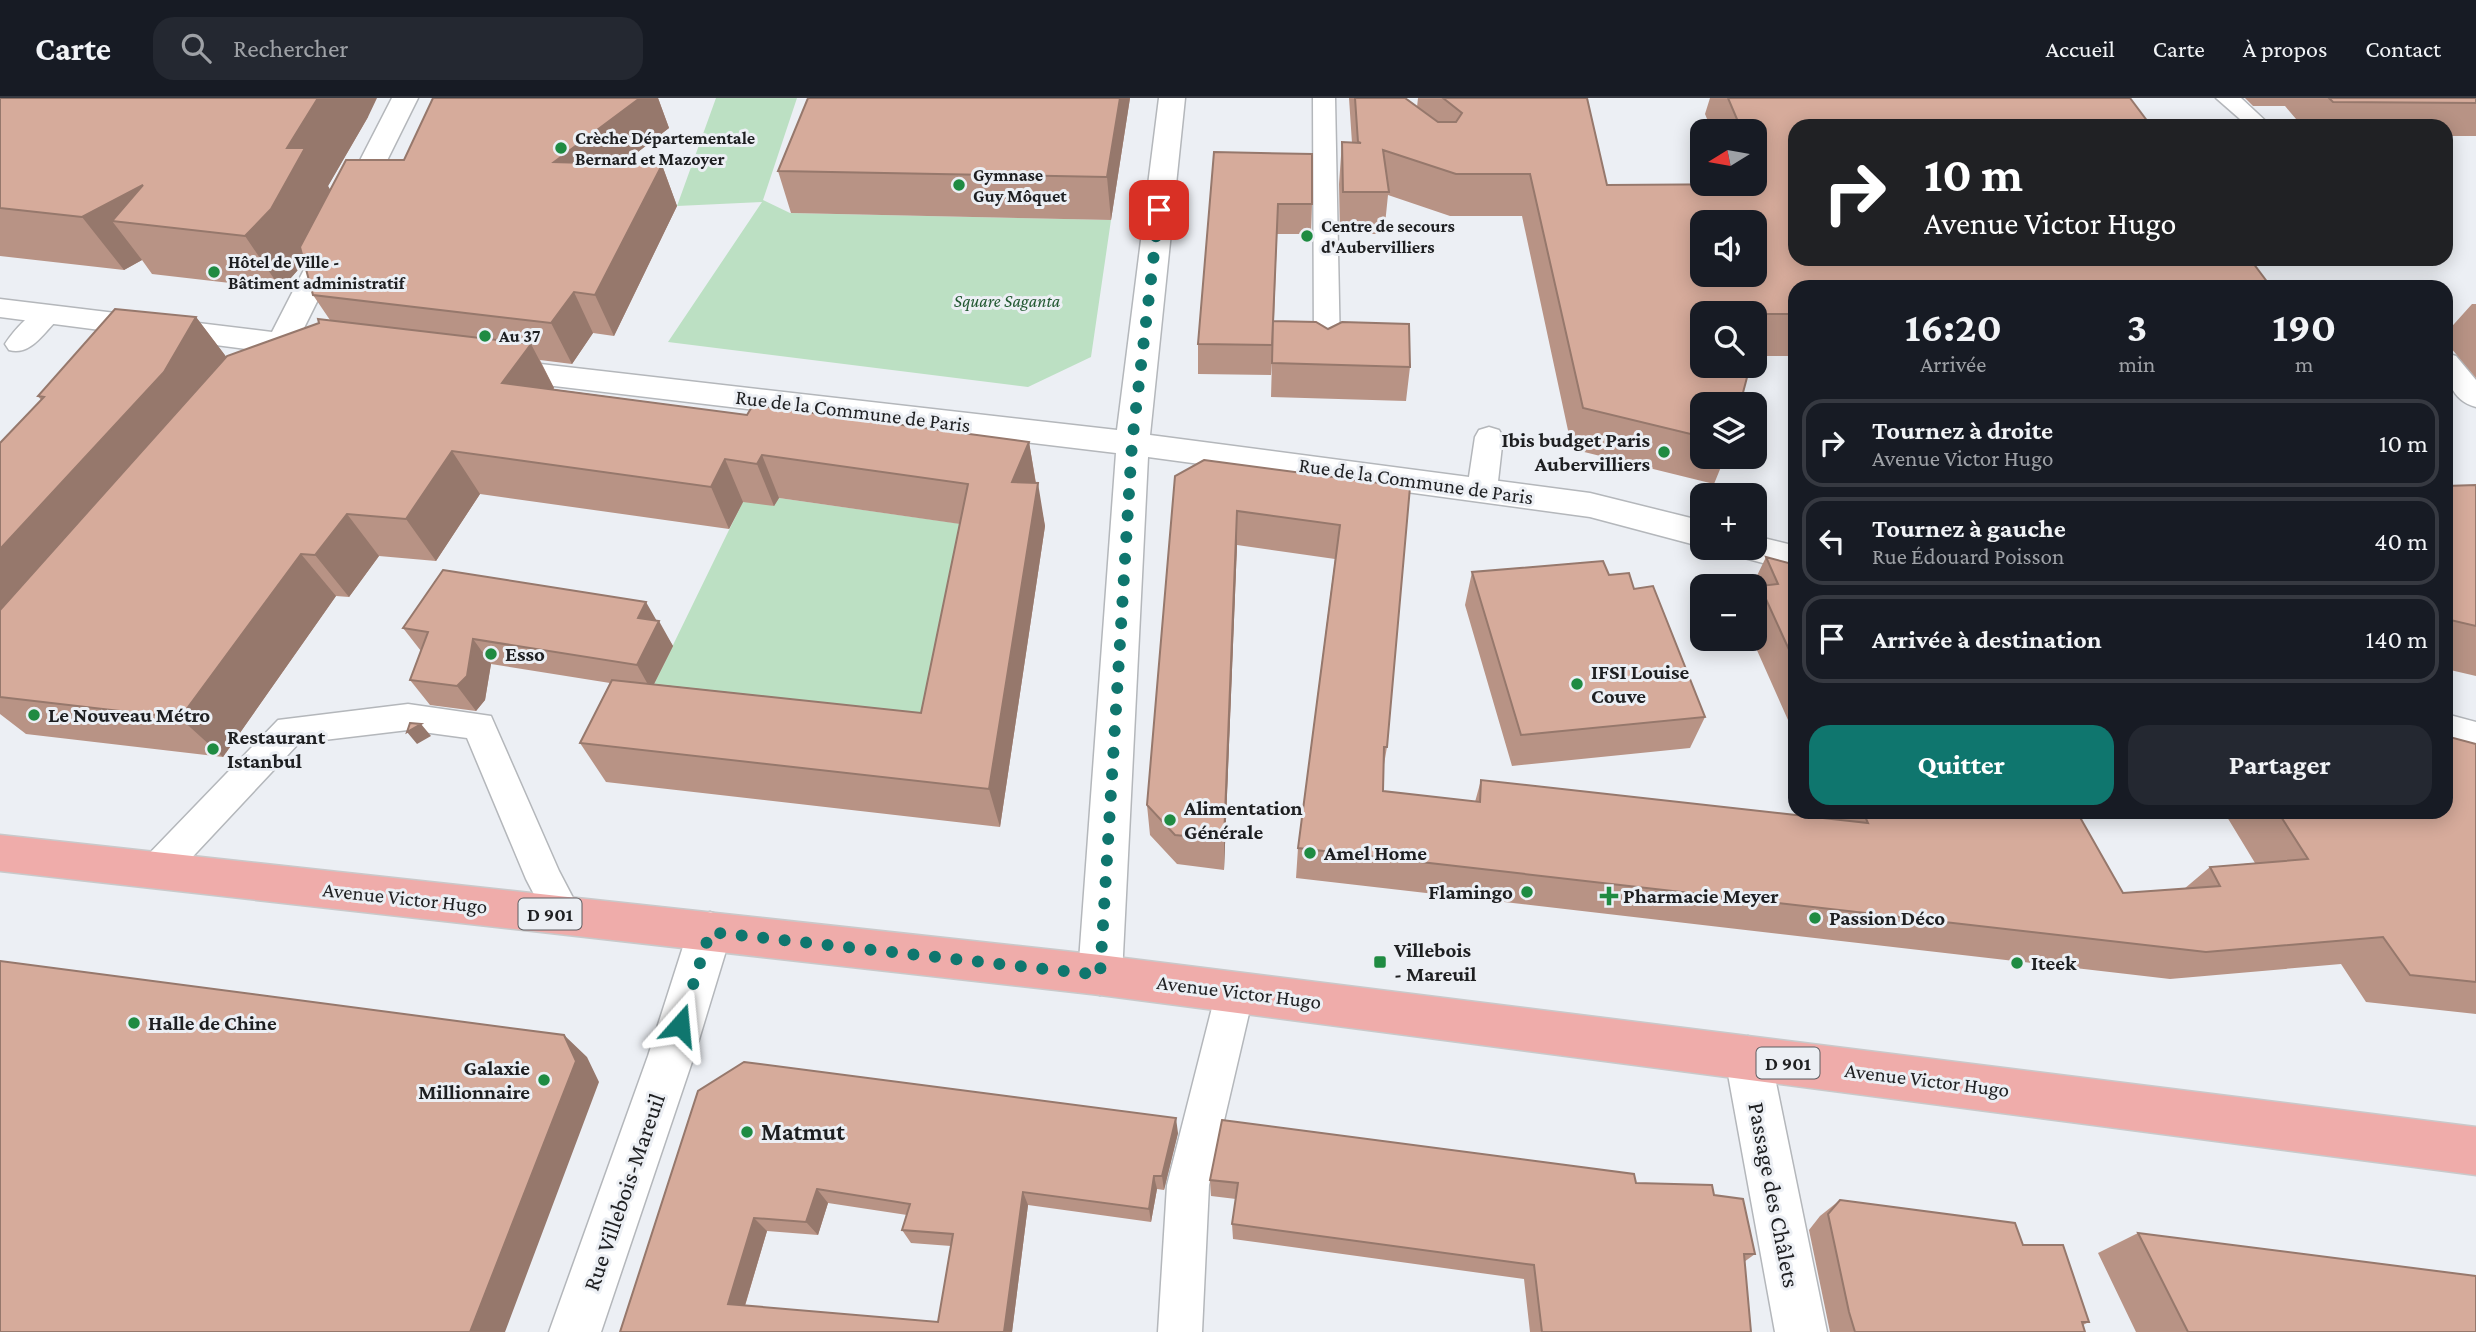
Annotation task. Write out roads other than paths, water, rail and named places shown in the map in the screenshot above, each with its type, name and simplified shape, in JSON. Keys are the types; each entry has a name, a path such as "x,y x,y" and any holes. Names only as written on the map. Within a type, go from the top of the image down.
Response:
{"main road":[{"name":"Avenue Victor Hugo","path":"0,853 1100,975 2476,1151"}],"street":[{"path":"248,389 266,368 280,344 405,98"},
{"path":"1100,975 1132,443 1172,98"},
{"path":"0,308 343,351"},
{"name":"Rue de la Commune de Paris","path":"464,365 1132,443 1482,490 1590,505 1690,531"},
{"path":"1767,552 1788,557"},
{"path":"2453,732 2476,738"},
{"name":"Rue Villebois-Mareuil","path":"575,1332 710,932"},
{"name":"Passage des Châlets","path":"1748,1058 1801,1332"}],"lane":[{"path":"1324,98 1327,352"},
{"path":"2227,98 2253,119"},
{"path":"18,344 48,314"},
{"path":"2453,370 2476,398"},
{"path":"1482,490 1489,437"},
{"path":"156,871 290,730 408,717 479,726 544,879 564,915"},
{"path":"1180,1332 1188,1185 1235,992"}],"place":[{"name":"Crèche Départementale Bernard et Mazoyer","path":"561,148"},
{"name":"Gymnase Guy Môquet","path":"959,185"},
{"name":"Centre de secours d'Aubervilliers","path":"1307,236"},
{"name":"Hôtel de Ville - Bâtiment administratif","path":"214,272"},
{"name":"Au 37","path":"485,336"},
{"name":"Ibis budget Paris Aubervilliers","path":"1664,452"},
{"name":"Esso","path":"491,654"},
{"name":"IFSI Louise Couve","path":"1577,684"},
{"name":"Le Nouveau Métro","path":"34,715"},
{"name":"Restaurant Istanbul","path":"213,749"},
{"name":"Alimentation Générale","path":"1170,820"},
{"name":"Amel Home","path":"1310,853"},
{"name":"Flamingo","path":"1527,892"},
{"name":"Pharmacie Meyer","path":"1609,896"},
{"name":"Passion Déco","path":"1815,918"},
{"name":"Villebois - Mareuil","path":"1380,962"},
{"name":"Iteek","path":"2017,963"},
{"name":"Halle de Chine","path":"134,1023"},
{"name":"Galaxie Millionnaire","path":"544,1080"},
{"name":"Matmut","path":"747,1132"}],"park label":[{"name":"Square Saganta","path":"1007,301"}]}
